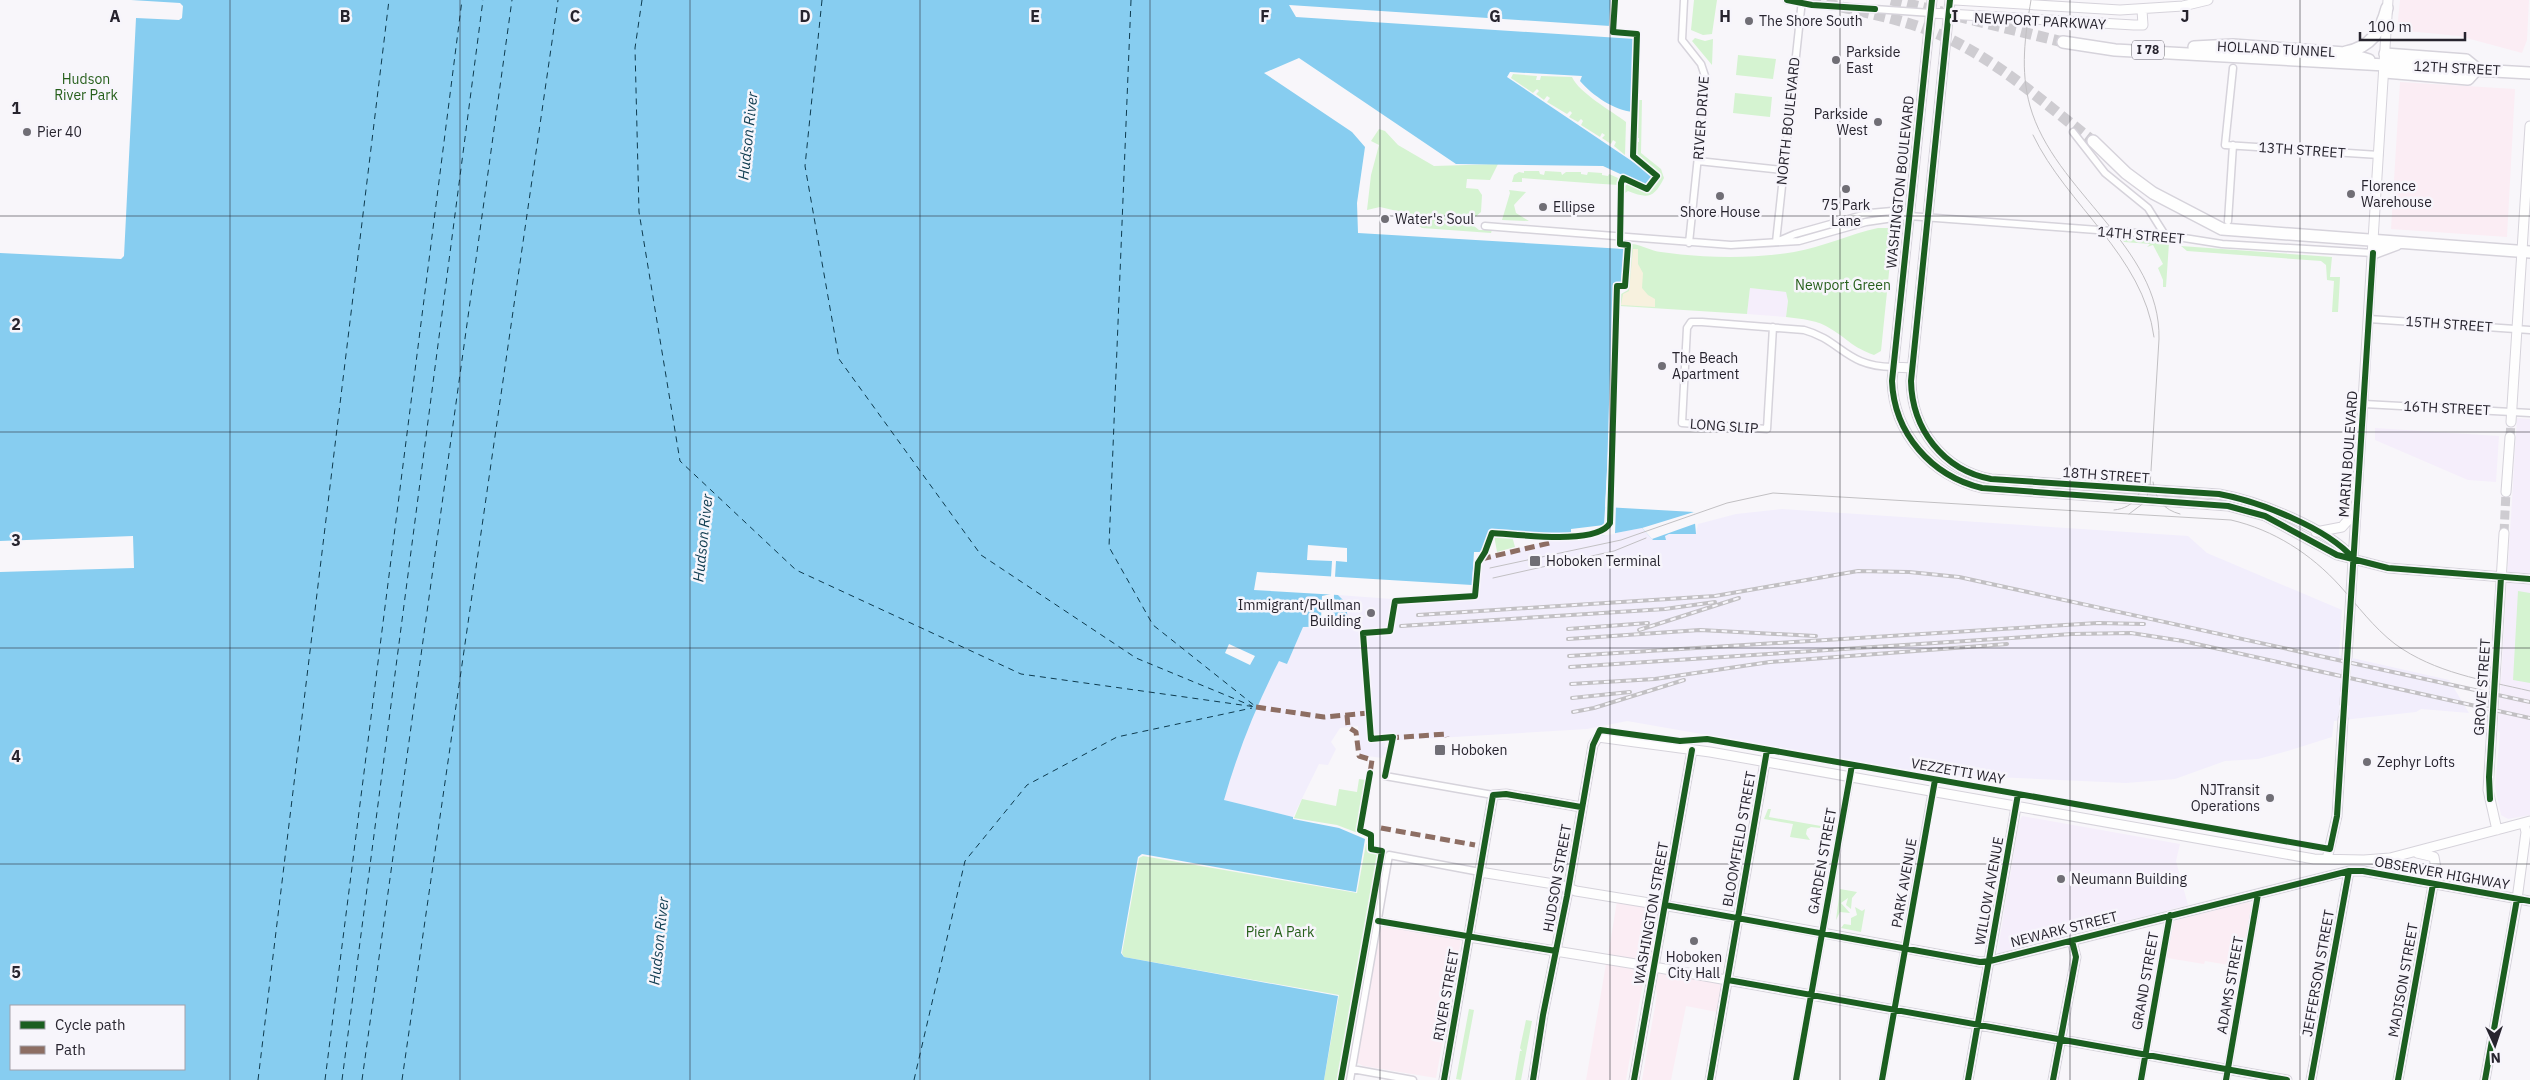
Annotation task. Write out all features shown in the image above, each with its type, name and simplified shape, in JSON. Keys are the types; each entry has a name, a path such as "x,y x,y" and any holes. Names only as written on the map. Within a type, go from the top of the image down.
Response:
{"highway":[{"path":"2345,53 2362,47 2375,36 2382,24 2387,2"},
{"name":"HOLLAND TUNNEL","path":"2063,42 2108,49 2383,63"},
{"name":"HOLLAND TUNNEL","path":"2144,50 2233,45 2345,53 2383,63"},
{"name":"12TH STREET","path":"2383,63 2530,73"},
{"path":"2093,141 2126,173 2154,193 2214,227 2228,226 2374,241 2526,251"},
{"path":"2373,253 2399,243"}],"street":[{"name":"RIVER DRIVE","path":"1684,0 1682,40 1701,64 1706,74 1689,244"},
{"name":"NEWPORT PARKWAY","path":"1787,0 1948,15 2107,25 2143,25 2142,5"},
{"name":"WASHINGTON BOULEVARD","path":"1893,367 1932,0"},
{"path":"1773,327 1809,331 1856,360 1877,367 1912,368 1950,0"},
{"name":"NEWPORT PARKWAY","path":"1955,0 2108,10 2142,5 2183,6 2208,0"},
{"name":"NORTH BOULEVARD","path":"1776,242 1802,2"},
{"name":"MARIN BOULEVARD","path":"2347,657 2374,241 2387,2"},
{"name":"13TH STREET","path":"2233,68 2225,145 2379,155"},
{"path":"2511,422 2516,329 2526,251 2530,126"},
{"path":"2073,132 2105,173 2148,208 2165,235"},
{"path":"2228,226 2233,145"},
{"path":"1698,161 1783,170"},
{"name":"14TH STREET","path":"1485,226 1635,236 1689,244 1731,245 1807,239 1866,222 1909,216 2165,235 2222,244 2373,253"},
{"name":"15TH STREET","path":"2369,319 2530,330"},
{"name":"LONG SLIP","path":"1696,322 1773,327 1767,429 1682,423 1689,324 1696,322"},
{"name":"18TH STREET","path":"1893,367 1894,398 1899,418 1908,436 1926,458 1949,476 1967,484 1988,489 2206,504 2247,510 2273,520 2337,555 2395,570 2530,579"},
{"name":"18TH STREET","path":"1912,368 1912,398 1920,425 1936,450 1958,467 1991,480 2235,497 2267,506 2342,546 2354,558"},
{"name":"16TH STREET","path":"2364,404 2530,414"},
{"path":"2506,492 2510,437"},
{"path":"2112,488 2112,498"},
{"path":"2315,532 2338,529 2345,525 2356,510"},
{"name":"GROVE STREET","path":"2497,830 2488,790 2504,533"},
{"path":"2327,859 2337,816 2343,719"},
{"name":"OBSERVER HIGHWAY","path":"1595,738 1643,742 1765,762 2306,858 2380,859 2412,852"},
{"name":"HUDSON STREET","path":"1533,1080 1581,806 1595,738"},
{"name":"WASHINGTON STREET","path":"1634,1080 1692,750"},
{"name":"BLOOMFIELD STREET","path":"1710,1080 1765,762"},
{"path":"1385,776 1493,795 1506,794 1581,806"},
{"name":"GARDEN STREET","path":"1796,1080 1850,777"},
{"name":"PARK AVENUE","path":"1882,1080 1932,792"},
{"name":"RIVER STREET","path":"1444,1080 1493,795"},
{"name":"WILLOW AVENUE","path":"1968,1080 2016,807"},
{"path":"2412,852 2527,822 2517,899 2485,1080"},
{"name":"MADISON STREET","path":"2398,1080 2433,884 2435,859 2429,855 2412,852"},
{"name":"NEWARK STREET","path":"1378,920 1389,855 1480,872 1560,884 1568,888 1822,932 1980,962 2072,941 2349,871"},
{"name":"OBSERVER HIGHWAY","path":"2349,871 2530,901"},
{"name":"JEFFERSON STREET","path":"2312,1080 2349,871"},
{"name":"ADAMS STREET","path":"2226,1080 2258,894"},
{"name":"GRAND STREET","path":"2140,1080 2170,915"},
{"path":"1350,1080 1378,920 1728,980 2287,1080"},
{"path":"2053,1080 2076,957 2072,941"},
{"path":"1352,1069 1413,1080"}],"shaded area":[{"path":"2400,0 2529,0 2527,40 2522,53 2459,36 2397,30"},
{"path":"2400,82 2515,89 2507,237 2391,229"},
{"path":"1750,288 1786,291 1788,301 1786,317 1747,314"},
{"path":"2517,418 2530,419 2530,815 2508,819 2501,815 2495,787 2500,733 2498,730"},
{"path":"2375,428 2499,436 2496,482 2468,480 2375,440"},
{"path":"1782,509 2188,536 2207,553 2342,610 2339,655 2449,680 2469,713 2421,709 2416,712 2334,721 2332,737 2284,752 2258,759 2225,761 2175,779 2126,783 1931,774 1627,721 1587,729 1386,741 1384,747 1389,747 1387,756 1383,755 1382,758 1360,755 1358,726 1340,728 1331,742 1336,749 1328,765 1319,764 1293,817 1224,800 1238,752 1256,707 1279,660 1287,664 1303,627 1327,625 1346,603 1338,595 1392,599 1472,593 1474,560 1571,535 1600,536 1642,528 1666,540 1665,536 1669,534 1696,534 1698,524 1736,514"},
{"path":"2022,816 2180,844 2176,861 2188,905 1997,954 2019,823"},
{"path":"1617,901 1658,910 1649,949 1650,959 1647,962 1608,956"},
{"path":"2247,902 2251,906 2241,967 2205,961 2204,964 2167,958 2174,921"},
{"path":"1385,926 1461,941 1436,1078 1363,1066 1356,1062 1380,931"},
{"path":"1606,964 1644,970 1647,974 1643,983 1626,1080 1586,1080"},
{"path":"1661,972 1717,983 1722,988 1717,1012 1686,1006 1671,1080 1642,1080 1657,995 1658,975"}],"green space":[{"path":"1694,0 1717,0 1712,34 1703,35 1691,30"},
{"path":"1695,38 1705,41 1713,39 1712,65 1692,41"},
{"path":"1738,55 1776,59 1773,79 1736,75"},
{"path":"1513,74 1537,76 1536,80 1540,80 1541,76 1572,77 1588,95 1626,122 1625,155 1614,146 1616,142 1613,140 1611,144 1602,138 1605,135 1602,133 1600,137 1581,125 1583,121 1581,119 1578,122 1569,117 1572,113 1570,111 1567,114 1547,102 1550,98 1547,96 1544,100 1536,94 1539,91 1537,89 1533,93 1511,78"},
{"path":"1735,93 1772,97 1770,117 1733,113"},
{"path":"1637,100 1642,100 1641,153 1661,169 1664,178 1657,190 1646,196 1628,191 1625,193 1625,186 1629,183 1647,193 1659,176 1649,164 1637,157 1637,142 1639,142 1639,138 1636,138 1639,116"},
{"path":"1379,129 1385,131 1398,145 1434,166 1498,164 1490,180 1467,179 1466,188 1478,189 1482,195 1481,212 1474,218 1474,226 1479,230 1492,230 1491,233 1422,228 1397,211 1380,207 1367,210 1371,175 1379,145 1371,141"},
{"path":"1524,171 1539,171 1540,174 1544,175 1545,171 1561,172 1562,175 1566,172 1581,172 1581,174 1587,175 1588,172 1602,173 1602,175 1608,176 1609,174 1618,178 1619,185 1522,178 1522,182 1512,182 1514,175 1519,172 1524,173"},
{"path":"1509,190 1526,192 1514,205 1516,213 1529,221 1502,220 1510,193"},
{"name":"Newport Green","path":"1878,228 1888,228 1893,233 1881,351 1874,355 1855,346 1826,326 1810,320 1786,317 1788,301 1786,292 1750,288 1747,314 1620,306 1621,294 1628,290 1632,244 1677,254 1728,257 1761,256 1805,250"},
{"path":"2121,238 2169,243 2166,287 2163,287 2163,280 2158,268 2163,264 2153,245 2147,247 2150,244 2124,242"},
{"path":"2181,246 2332,257 2330,277 2340,277 2338,312 2332,312 2334,281 2327,280 2326,265 2321,261 2187,251"},
{"path":"1494,535 1512,536 1515,547 1497,552"},
{"path":"2518,591 2530,593 2530,683 2513,680"},
{"path":"1359,779 1366,780 1358,833 1337,825 1294,818 1302,799 1336,806 1339,789 1357,792"},
{"path":"1768,809 1771,809 1769,817 1821,826 1820,828 1811,827 1807,829 1806,834 1810,840 1790,837 1793,824 1764,819"},
{"name":"Pier A Park","path":"1366,844 1377,846 1376,853 1386,855 1347,1080 1324,1080 1339,995 1124,957 1122,953 1139,858 1143,856 1357,893"},
{"path":"1840,889 1857,892 1852,898 1851,909 1846,905 1848,898 1841,903 1850,913 1840,912 1836,920"},
{"path":"1855,907 1862,911 1865,909 1861,932 1841,928 1844,924 1851,925 1851,918 1857,915"},
{"path":"1469,1009 1474,1010 1461,1080 1456,1079"},
{"path":"1526,1020 1532,1021 1521,1080 1515,1080 1520,1051 1522,1051 1520,1048"}],"sand":[{"path":"1633,249 1638,249 1638,264 1643,273 1642,288 1655,299 1655,307 1621,305 1623,294 1629,291"}],"water":[{"name":"Hudson River","path":"0,0 1611,0 1610,26 1289,5 1296,17 1635,39 1633,112 1611,105 1597,97 1580,81 1582,76 1510,72 1507,77 1654,176 1646,186 1603,166 1456,164 1299,58 1264,73 1352,132 1365,147 1357,203 1358,233 1624,249 1621,283 1613,283 1613,358 1605,507 1694,512 1696,534 1669,534 1665,536 1666,540 1653,540 1642,528 1600,536 1489,530 1482,552 1474,552 1472,585 1257,572 1254,590 1338,595 1346,603 1348,622 1344,626 1303,627 1287,664 1279,661 1248,729 1224,800 1293,817 1293,819 1339,828 1365,839 1356,892 1142,854 1138,857 1121,953 1124,957 1338,996 1324,1080 0,1080"}],"pier":[{"name":"Pier 40","path":"0,0 131,0 180,3 183,6 182,18 179,20 136,18 124,256 121,259 0,253"},
{"path":"1607,478 1610,478 1608,505 1616,505 1615,534 1600,536 1571,535 1571,529 1604,525"},
{"path":"1694,512 1697,523 1652,539 1642,528"},
{"path":"133,536 134,568 0,572 0,541"},
{"path":"1308,545 1347,548 1347,562 1336,561 1335,577 1331,577 1332,561 1307,560"},
{"path":"1334,594 1333,625 1328,625 1328,621 1321,621 1322,596"},
{"path":"1229,644 1255,656 1250,665 1225,653"}],"ferry route":[{"path":"258,1080 389,0"},
{"path":"325,1080 462,0"},
{"path":"342,1080 483,0"},
{"path":"362,1080 512,0"},
{"path":"402,1080 558,0"},
{"path":"642,0 635,48 639,212 680,461 796,570 1021,674 1256,707"},
{"path":"822,0 805,166 839,359 981,555 1136,658 1252,706"},
{"path":"1131,0 1109,547 1153,625 1255,706"},
{"path":"914,1080 965,861 1027,785 1117,737 1252,708"}],"tunnel":[{"path":"1810,0 1906,22 1957,43 2018,82 2093,141"},
{"path":"1891,0 1942,12"},
{"path":"1957,16 2063,42"},
{"path":"2510,437 2511,422"},
{"path":"2504,533 2506,492"},
{"path":"2343,719 2347,657"}],"tram line":[{"path":"2031,0 2025,40 2024,66 2030,106 2043,137 2061,166 2125,247 2143,275 2155,306 2159,339 2150,487 2145,502 2129,514"},
{"path":"2033,135 2048,161 2120,256 2135,281 2147,308 2154,337"},
{"path":"2114,510 2122,509 2133,502 2140,492 2146,472"},
{"path":"2153,482 2161,503 2169,510 2180,514"},
{"path":"1490,568 1621,540 1727,503 1773,493 2231,520 2262,530 2304,554 2329,574 2380,631 2410,654 2443,669 2530,691"},
{"path":"1493,578 1614,551 1646,538"}],"railway":[{"path":"1418,615 1715,596 1858,571 1909,572 1959,577 2530,702"},
{"path":"1639,630 1739,598"},
{"path":"1401,626 1665,609 1715,602"},
{"path":"1568,629 1648,623"},
{"path":"1569,656 2098,623 2144,624"},
{"path":"1568,639 1700,630 1816,636"},
{"path":"1570,667 2072,634 2131,633 2183,641 2530,718"},
{"path":"1571,684 1655,679 1770,662 2007,644"},
{"path":"1573,712 1594,708 1684,680"},
{"path":"1572,698 1630,692"}],"marked path":[{"path":"1481,559 1554,542"},
{"path":"1256,707 1324,717 1369,713"},
{"path":"1347,715 1348,727 1356,732 1359,756 1372,760 1370,773"},
{"path":"1389,738 1446,734 1447,737"},
{"path":"1381,828 1475,845"}],"cycle path":[{"path":"1385,776 1393,737 1371,739 1363,633 1390,631 1395,601 1475,596 1478,563 1485,552 1492,533 1573,537 1602,530 1610,523 1617,286 1625,286 1628,245 1620,244 1621,183 1623,178 1647,189 1657,176 1633,156 1637,34 1613,32 1615,0"},
{"path":"1787,0 1812,5 1875,9"},
{"path":"1932,0 1892,381 1894,400 1908,435 1932,463 1947,474 1982,488 2228,506 2265,516 2337,555 2388,568 2530,579"},
{"path":"1950,0 1911,381 1917,415 1933,445 1958,467 1991,479 2219,494 2235,498 2272,509 2309,526 2327,536 2353,558"},
{"name":"VEZZETTI WAY","path":"1533,1080 1543,1015 1567,896 1593,745 1600,730 1680,741 1707,739 2330,849 2337,816 2373,253"},
{"path":"2490,799 2489,777 2501,577"},
{"path":"1634,1080 1692,750"},
{"path":"1710,1080 1767,750"},
{"path":"1796,1080 1852,765"},
{"path":"1341,1080 1382,851 1371,849 1371,835 1360,830 1370,773"},
{"name":"VEZZETTI WAY","path":"1882,1080 1935,780"},
{"path":"1444,1080 1493,795 1506,794 1581,807"},
{"path":"1968,1080 2018,794"},
{"path":"1665,905 1980,962 2349,871 2363,871 2530,901"},
{"path":"2311,1080 2349,871"},
{"path":"2398,1080 2433,884"},
{"path":"2226,1080 2258,894"},
{"path":"2485,1080 2517,899"},
{"path":"2141,1080 2170,915"},
{"path":"1378,921 1556,951"},
{"path":"2053,1080 2076,957 2072,941"},
{"path":"1728,980 2287,1080"}],"place":[{"name":"The Shore South","path":"1749,21"},
{"name":"Parkside East","path":"1836,60"},
{"name":"Parkside West","path":"1878,122"},
{"name":"Pier 40","path":"27,132"},
{"name":"75 Park Lane","path":"1846,189"},
{"name":"Florence Warehouse","path":"2351,194"},
{"name":"Shore House","path":"1720,196"},
{"name":"Ellipse","path":"1543,207"},
{"name":"Water's Soul","path":"1385,219"},
{"name":"The Beach Apartment","path":"1662,366"},
{"name":"Hoboken Terminal","path":"1535,561"},
{"name":"Immigrant/Pullman Building","path":"1371,613"},
{"name":"Hoboken","path":"1440,750"},
{"name":"Zephyr Lofts","path":"2367,762"},
{"name":"NJTransit Operations","path":"2270,798"},
{"name":"Neumann Building","path":"2061,879"},
{"name":"Hoboken City Hall","path":"1694,941"}],"park label":[{"name":"Hudson River Park","path":"86,88"}]}
